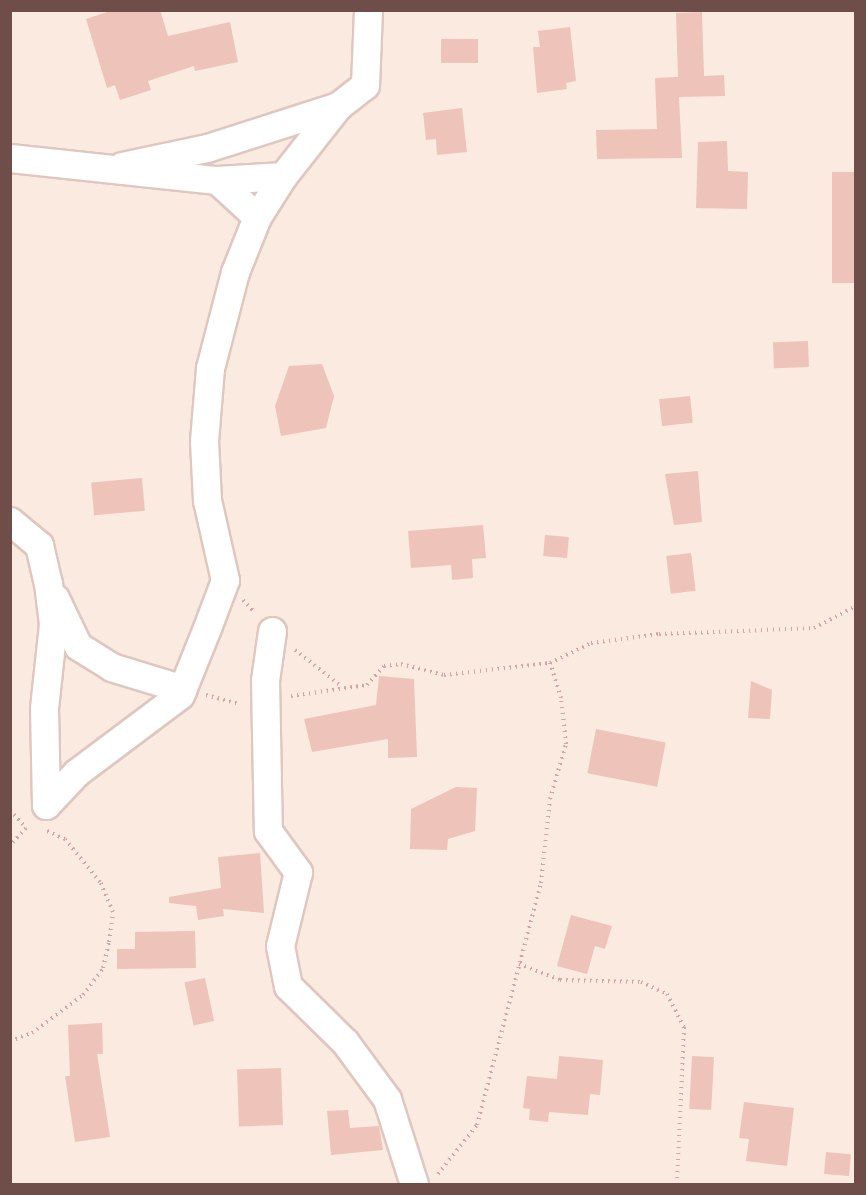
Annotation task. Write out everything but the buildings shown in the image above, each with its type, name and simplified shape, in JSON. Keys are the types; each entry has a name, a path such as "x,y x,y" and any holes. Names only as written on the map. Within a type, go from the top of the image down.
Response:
{"street":[{"path":"10,521 39,545 48,583 53,624 44,708 46,805 76,773 183,689 225,580 207,500 204,441 210,368 235,272 257,217 283,176 338,106 364,85 368,10"},
{"path":"122,166 207,148 338,106"},
{"path":"10,158 122,166 217,180 283,176"},
{"path":"217,180 257,217"},
{"path":"48,583 78,646 111,667 183,689"},
{"path":"272,631 267,702 268,831 298,872 280,946 288,986 345,1042 387,1099 414,1185"}],"path":[{"path":"183,689 252,707 319,688 367,685 384,666 400,664 444,675 550,663 591,644 659,634 814,628 855,606"},
{"path":"430,1185 477,1125 541,883 550,799 566,744 561,698 550,663"},
{"path":"10,810 26,828"},
{"path":"11,844 26,828 34,828"},
{"path":"10,1041 32,1033 83,995 103,968 113,912 81,856 65,839 41,828"},
{"path":"519,964 560,980 641,982 667,994 684,1028 677,1185"}]}
